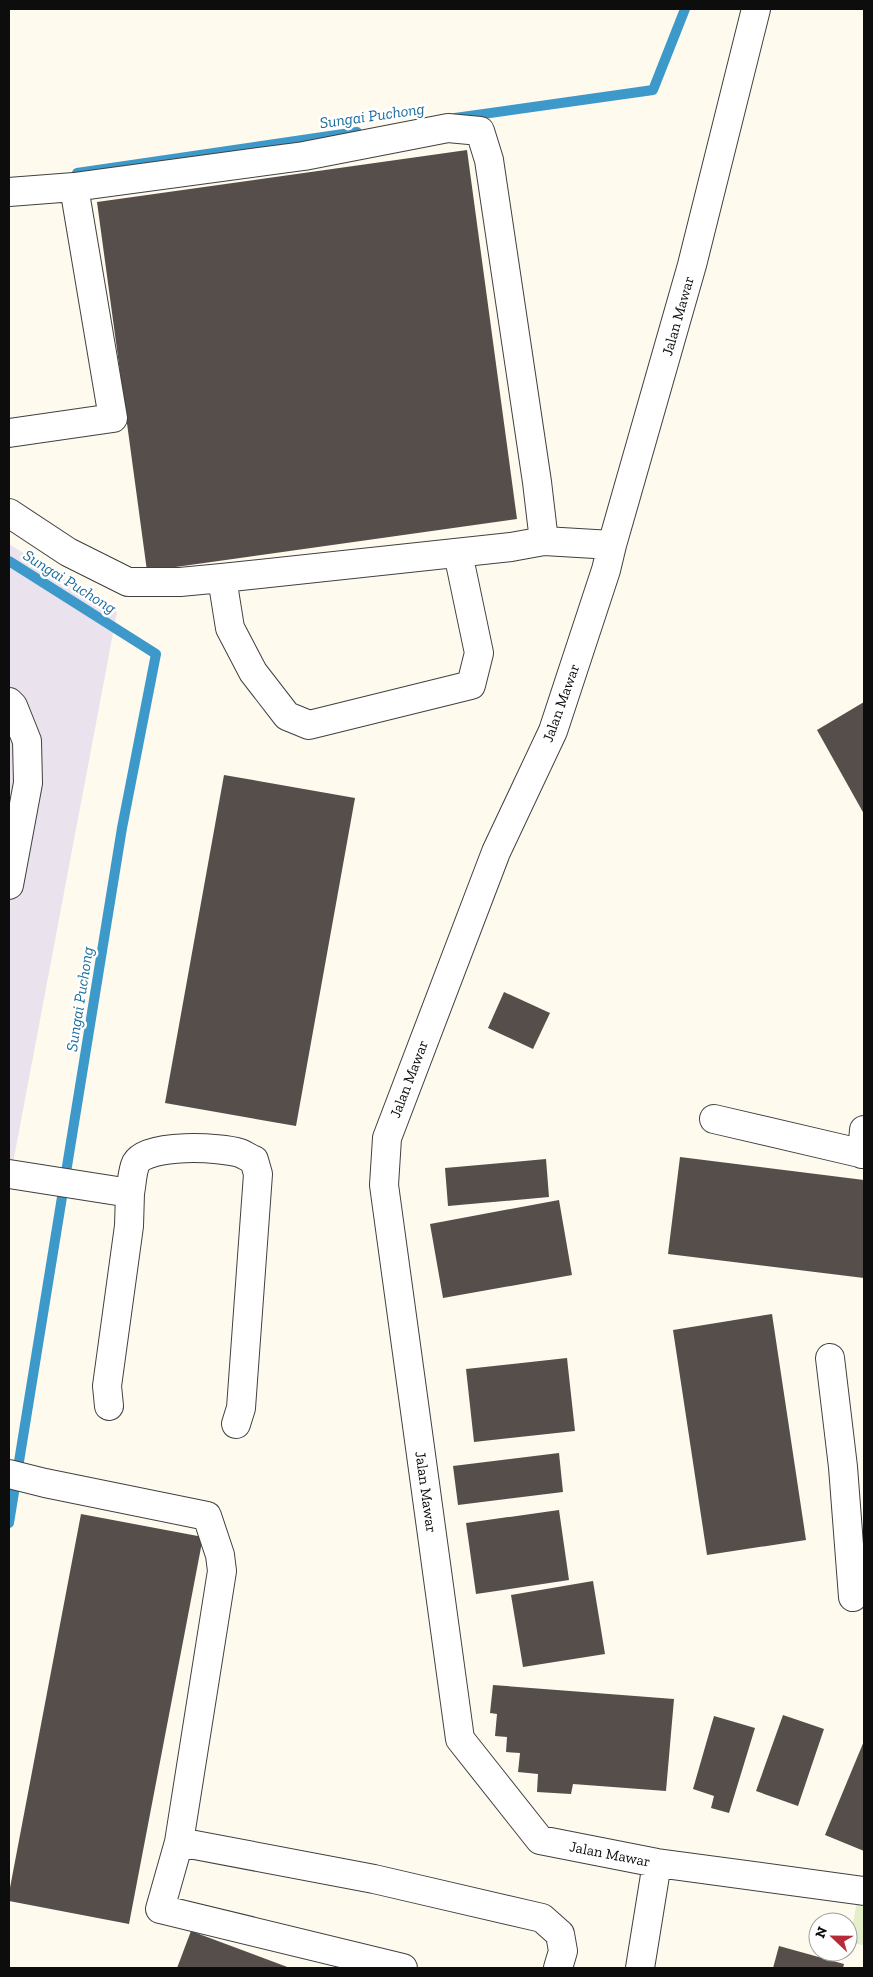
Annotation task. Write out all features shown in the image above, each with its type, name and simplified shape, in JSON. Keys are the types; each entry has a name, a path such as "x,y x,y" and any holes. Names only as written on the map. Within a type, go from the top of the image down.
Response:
{"street":[{"name":"Jalan Mawar","path":"756,9 692,265 606,570 553,731 494,858 387,1138 384,1185 460,1739 540,1840 657,1863 864,1891"},
{"path":"9,192 74,187 304,156 448,128 480,131 489,160 544,540"},
{"path":"9,433 113,418 74,187"},
{"path":"9,513 68,552 128,582 180,582 222,578 511,547 544,540 612,544"},
{"path":"222,578 230,628 253,672 288,716 309,724 471,685 479,653 458,553"},
{"path":"9,702 13,706 27,741 28,783 9,885"},
{"path":"714,1119 864,1146"},
{"path":"110,1406 107,1386 129,1226 130,1193 136,1162 145,1155 157,1151 203,1148 239,1153 254,1160 258,1174 241,1408 236,1424"},
{"path":"9,1174 130,1193"},
{"path":"830,1358 854,1468 852,1597"},
{"path":"9,1474 207,1516 220,1555 222,1572 179,1842 160,1909 403,1968"},
{"path":"179,1842 374,1879 542,1918 560,1934 563,1951 558,1968"},
{"path":"640,1968 657,1863"}],"shaded area":[{"path":"9,544 117,612 9,1184"}],"green space":[{"path":"857,1900 864,1902 864,1945 858,1944 858,1912 855,1912"}],"building":[{"path":"467,150 517,519 147,571 97,202"},
{"path":"864,702 864,814 817,730"},
{"path":"224,775 355,798 296,1126 165,1103"},
{"path":"504,992 550,1013 533,1049 488,1028"},
{"path":"680,1157 864,1180 864,1278 668,1254"},
{"path":"546,1159 549,1197 448,1206 445,1168"},
{"path":"559,1200 572,1275 443,1298 430,1224"},
{"path":"772,1314 806,1540 707,1555 673,1330"},
{"path":"567,1358 575,1431 474,1442 466,1369"},
{"path":"559,1453 563,1492 458,1505 453,1466"},
{"path":"559,1510 569,1580 476,1594 466,1523"},
{"path":"81,1514 203,1537 129,1924 9,1901"},
{"path":"593,1581 605,1654 523,1667 511,1595"},
{"path":"493,1685 674,1699 666,1791 573,1784 571,1794 537,1792 538,1774 518,1772 520,1753 506,1752 507,1737 495,1736 497,1714 490,1713"},
{"path":"783,1715 824,1729 798,1806 756,1791"},
{"path":"714,1716 755,1728 729,1813 711,1808 714,1796 693,1789"},
{"path":"864,1741 864,1851 825,1835"},
{"path":"191,1931 290,1968 177,1968"},
{"path":"779,1946 808,1954 808,1962 837,1962 844,1964 843,1968 773,1968"}],"waterway":[{"name":"Sungai Puchong","path":"455,118 653,90 685,9"},
{"name":"Sungai Puchong","path":"77,173 357,132"},
{"name":"Sungai Puchong","path":"9,561 156,654 122,828 9,1523"}]}
